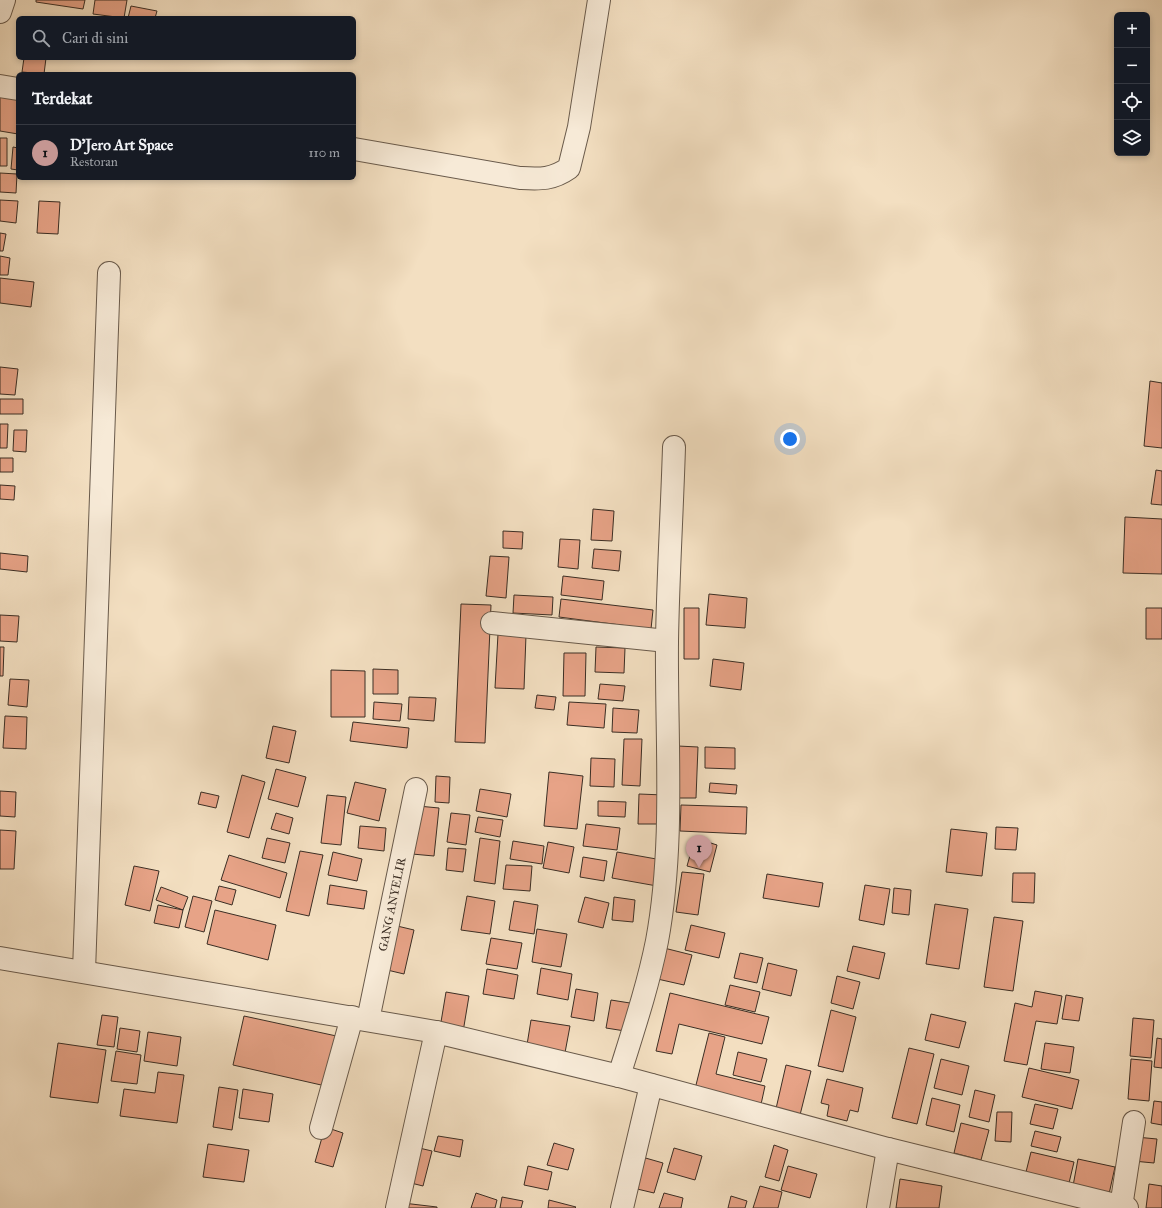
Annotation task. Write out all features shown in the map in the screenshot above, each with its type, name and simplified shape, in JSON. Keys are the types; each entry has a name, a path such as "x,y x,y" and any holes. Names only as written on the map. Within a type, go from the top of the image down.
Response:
{"street":[{"path":"0,12 4,0"},
{"path":"356,149 520,178 544,179 558,175 569,168 579,127 599,0"},
{"path":"0,86 16,89"},
{"path":"84,971 109,273"},
{"path":"619,1076 640,1007 657,940 666,871 668,749 667,641 674,447"},
{"path":"492,623 667,641"},
{"name":"GANG ANYELIR","path":"321,1128 360,1019 416,788"},
{"path":"0,958 84,971 436,1032 619,1076 888,1149 1114,1207 1134,1122"},
{"path":"397,1208 436,1032"},
{"path":"622,1208 651,1085"},
{"path":"878,1208 888,1149"}],"building":[{"path":"36,0 85,0 83,9 36,2"},
{"path":"95,0 127,0 124,16 93,14"},
{"path":"131,6 157,11 156,16 128,16"},
{"path":"24,60 46,60 44,72 22,72"},
{"path":"0,90 16,93 16,134 0,131"},
{"path":"0,138 7,138 7,166 0,166"},
{"path":"13,147 16,148 16,170 11,169"},
{"path":"0,173 16,174 16,193 0,192"},
{"path":"0,200 18,201 16,223 0,221"},
{"path":"39,201 60,202 58,234 37,233"},
{"path":"0,233 6,234 3,251 0,251"},
{"path":"0,256 10,258 8,275 0,275"},
{"path":"0,278 34,282 31,307 0,303"},
{"path":"0,367 18,369 15,395 0,394"},
{"path":"1150,381 1162,383 1162,448 1144,446"},
{"path":"0,399 23,399 23,414 0,414"},
{"path":"0,424 8,424 7,448 0,448"},
{"path":"14,430 27,430 26,452 13,451"},
{"path":"0,458 13,458 13,472 0,472"},
{"path":"1156,470 1162,471 1162,505 1151,504"},
{"path":"0,485 15,486 14,500 0,499"},
{"path":"593,509 614,511 612,541 591,540"},
{"path":"1125,517 1162,519 1162,574 1123,573"},
{"path":"503,531 523,532 522,549 503,548"},
{"path":"560,539 580,540 578,569 558,567"},
{"path":"594,549 621,551 619,571 592,568"},
{"path":"0,553 28,556 27,572 0,569"},
{"path":"490,556 509,557 506,598 486,596"},
{"path":"563,576 604,581 602,600 561,595"},
{"path":"709,594 747,598 745,628 706,625"},
{"path":"514,595 553,597 552,615 513,613"},
{"path":"561,599 653,610 651,629 559,617"},
{"path":"461,604 491,605 485,743 455,742"},
{"path":"684,608 699,608 699,659 684,659"},
{"path":"1146,608 1162,608 1162,639 1146,639"},
{"path":"0,615 19,616 17,642 0,641"},
{"path":"498,634 526,635 524,689 495,688"},
{"path":"0,647 4,647 3,676 0,676"},
{"path":"596,647 625,648 624,673 595,672"},
{"path":"564,653 586,653 585,696 563,696"},
{"path":"713,659 744,663 741,690 710,686"},
{"path":"373,669 398,670 398,694 373,694"},
{"path":"331,670 365,671 365,717 331,717"},
{"path":"10,679 29,680 27,707 8,705"},
{"path":"600,684 625,686 623,701 598,699"},
{"path":"537,695 556,697 554,710 535,708"},
{"path":"409,697 436,698 434,721 408,719"},
{"path":"374,702 402,704 400,721 373,719"},
{"path":"569,702 606,704 604,728 567,725"},
{"path":"613,708 639,710 637,733 612,732"},
{"path":"5,716 27,717 26,749 3,748"},
{"path":"353,722 409,728 407,748 350,741"},
{"path":"273,726 296,731 289,763 266,758"},
{"path":"624,739 642,739 640,786 622,785"},
{"path":"678,746 698,747 696,798 676,798"},
{"path":"705,747 735,748 735,769 705,768"},
{"path":"591,758 615,759 614,787 590,786"},
{"path":"276,769 306,777 298,807 268,799"},
{"path":"549,772 583,776 577,829 544,826"},
{"path":"242,775 265,782 249,838 227,832"},
{"path":"436,776 450,777 449,803 435,802"},
{"path":"355,782 386,789 379,821 347,813"},
{"path":"710,783 737,785 736,794 709,792"},
{"path":"480,789 511,794 507,817 476,811"},
{"path":"0,791 16,792 15,817 0,816"},
{"path":"201,792 219,796 216,808 198,804"},
{"path":"639,794 664,795 663,824 638,824"},
{"path":"327,795 346,797 341,845 321,843"},
{"path":"598,801 626,802 625,817 598,816"},
{"path":"681,805 747,807 746,834 680,831"},
{"path":"418,806 439,808 434,856 412,854"},
{"path":"276,813 293,818 289,834 271,829"},
{"path":"451,813 470,815 466,845 447,842"},
{"path":"478,817 503,820 500,837 475,832"},
{"path":"586,824 620,828 617,850 583,846"},
{"path":"360,826 386,828 384,851 358,848"},
{"path":"996,827 1018,828 1016,850 995,849"},
{"path":"951,829 987,833 982,876 946,872"},
{"path":"0,830 16,831 14,869 0,869"},
{"path":"267,838 290,843 285,863 262,858"},
{"path":"480,838 500,841 495,884 474,881"},
{"path":"695,838 717,845 710,872 687,866"},
{"path":"513,841 544,846 542,864 510,859"},
{"path":"548,842 574,847 569,873 543,868"},
{"path":"448,848 466,849 463,872 446,870"},
{"path":"300,851 323,855 309,916 286,911"},
{"path":"333,852 362,859 357,881 328,875"},
{"path":"617,852 662,860 657,886 612,878"},
{"path":"229,855 287,873 280,898 221,880"},
{"path":"583,857 607,861 604,881 580,877"},
{"path":"506,865 532,866 530,891 503,889"},
{"path":"134,866 159,871 150,911 125,905"},
{"path":"682,872 704,874 698,915 676,912"},
{"path":"1013,873 1035,873 1034,903 1012,902"},
{"path":"767,874 823,883 819,907 763,898"},
{"path":"330,885 367,891 364,909 327,904"},
{"path":"865,885 890,889 884,925 859,920"},
{"path":"219,886 236,890 232,905 215,900"},
{"path":"161,887 188,897 183,910 156,900"},
{"path":"894,888 911,890 909,915 892,913"},
{"path":"193,896 212,901 204,932 185,927"},
{"path":"467,896 495,901 490,934 461,930"},
{"path":"585,897 609,903 603,928 578,922"},
{"path":"614,897 635,900 633,922 612,920"},
{"path":"514,901 538,905 534,934 509,930"},
{"path":"935,904 968,909 959,969 926,964"},
{"path":"158,905 183,910 179,928 154,923"},
{"path":"215,910 276,925 268,960 207,944"},
{"path":"994,917 1023,921 1013,991 984,987"},
{"path":"393,925 414,930 404,974 383,969"},
{"path":"691,925 725,933 719,958 685,950"},
{"path":"537,929 567,934 561,967 532,962"},
{"path":"491,938 522,943 517,969 486,964"},
{"path":"853,946 885,953 879,979 847,971"},
{"path":"660,947 692,955 684,985 653,978"},
{"path":"740,953 763,958 757,983 734,978"},
{"path":"768,963 797,970 791,996 762,989"},
{"path":"541,968 572,974 568,1000 537,994"},
{"path":"487,969 518,975 514,999 483,994"},
{"path":"837,976 860,982 853,1009 831,1003"},
{"path":"730,985 760,992 755,1012 725,1005"},
{"path":"576,989 598,993 594,1021 571,1017"},
{"path":"1035,991 1062,996 1057,1024 1036,1021 1027,1065 1004,1061 1015,1003 1032,1007"},
{"path":"446,992 469,996 463,1032 440,1028"},
{"path":"670,993 769,1017 762,1044 679,1024 672,1054 656,1051"},
{"path":"1066,995 1083,998 1079,1021 1062,1019"},
{"path":"611,1000 630,1003 625,1031 606,1028"},
{"path":"831,1010 856,1017 843,1072 818,1066"},
{"path":"931,1014 966,1022 959,1048 925,1040"},
{"path":"102,1015 118,1017 114,1047 97,1045"},
{"path":"244,1016 341,1037 330,1087 233,1065"},
{"path":"1133,1018 1154,1020 1151,1058 1130,1056"},
{"path":"531,1020 570,1026 564,1058 526,1051"},
{"path":"120,1028 140,1031 137,1052 117,1049"},
{"path":"148,1032 181,1037 177,1066 144,1061"},
{"path":"709,1033 725,1037 716,1074 765,1086 760,1109 694,1093"},
{"path":"1157,1038 1162,1039 1162,1068 1154,1067"},
{"path":"58,1043 106,1050 98,1103 50,1097"},
{"path":"1045,1043 1074,1047 1070,1073 1041,1069"},
{"path":"909,1048 934,1054 917,1124 892,1118"},
{"path":"116,1051 141,1055 137,1084 111,1081"},
{"path":"738,1052 767,1059 761,1082 733,1075"},
{"path":"941,1059 969,1066 962,1095 934,1088"},
{"path":"1131,1059 1152,1061 1149,1101 1128,1099"},
{"path":"786,1065 811,1071 799,1119 775,1113"},
{"path":"1029,1068 1079,1080 1072,1109 1022,1097"},
{"path":"158,1072 184,1075 177,1123 120,1116 124,1089 155,1093"},
{"path":"827,1079 863,1088 858,1112 850,1110 847,1121 827,1116 829,1105 821,1103"},
{"path":"219,1087 238,1090 232,1130 213,1127"},
{"path":"243,1089 273,1094 269,1122 239,1118"},
{"path":"975,1090 995,1095 989,1122 969,1117"},
{"path":"932,1098 960,1105 954,1132 926,1125"},
{"path":"1154,1101 1162,1102 1162,1125 1151,1123"},
{"path":"1035,1104 1058,1109 1053,1129 1030,1124"},
{"path":"997,1112 1012,1112 1011,1142 995,1141"},
{"path":"961,1123 989,1130 981,1160 954,1153"},
{"path":"325,1127 343,1133 333,1167 315,1162"},
{"path":"1035,1131 1061,1137 1057,1152 1031,1146"},
{"path":"438,1136 463,1140 460,1157 434,1151"},
{"path":"1136,1137 1157,1139 1154,1163 1133,1161"},
{"path":"554,1143 574,1149 568,1170 547,1165"},
{"path":"208,1144 249,1150 244,1182 203,1177"},
{"path":"774,1145 788,1150 779,1181 765,1177"},
{"path":"415,1147 432,1151 423,1186 407,1182"},
{"path":"674,1148 702,1156 695,1180 667,1172"},
{"path":"1031,1152 1074,1162 1069,1183 1026,1172"},
{"path":"642,1157 663,1163 654,1193 633,1188"},
{"path":"1078,1159 1115,1167 1109,1194 1073,1186"},
{"path":"528,1166 552,1172 548,1190 524,1185"},
{"path":"788,1166 817,1174 810,1198 781,1190"},
{"path":"900,1179 942,1186 939,1208 896,1208"},
{"path":"1149,1184 1162,1186 1162,1208 1146,1208"},
{"path":"760,1186 782,1192 778,1208 753,1208"},
{"path":"476,1193 497,1200 495,1208 471,1208"},
{"path":"664,1193 683,1198 681,1208 659,1208"},
{"path":"731,1196 747,1201 745,1208 728,1208"},
{"path":"502,1197 523,1201 521,1208 500,1208"},
{"path":"549,1200 576,1207 548,1208"},
{"path":"403,1203 437,1207 437,1208 402,1208"}],"place":[{"name":"D'Jero Art Space","path":"699,868"}]}
